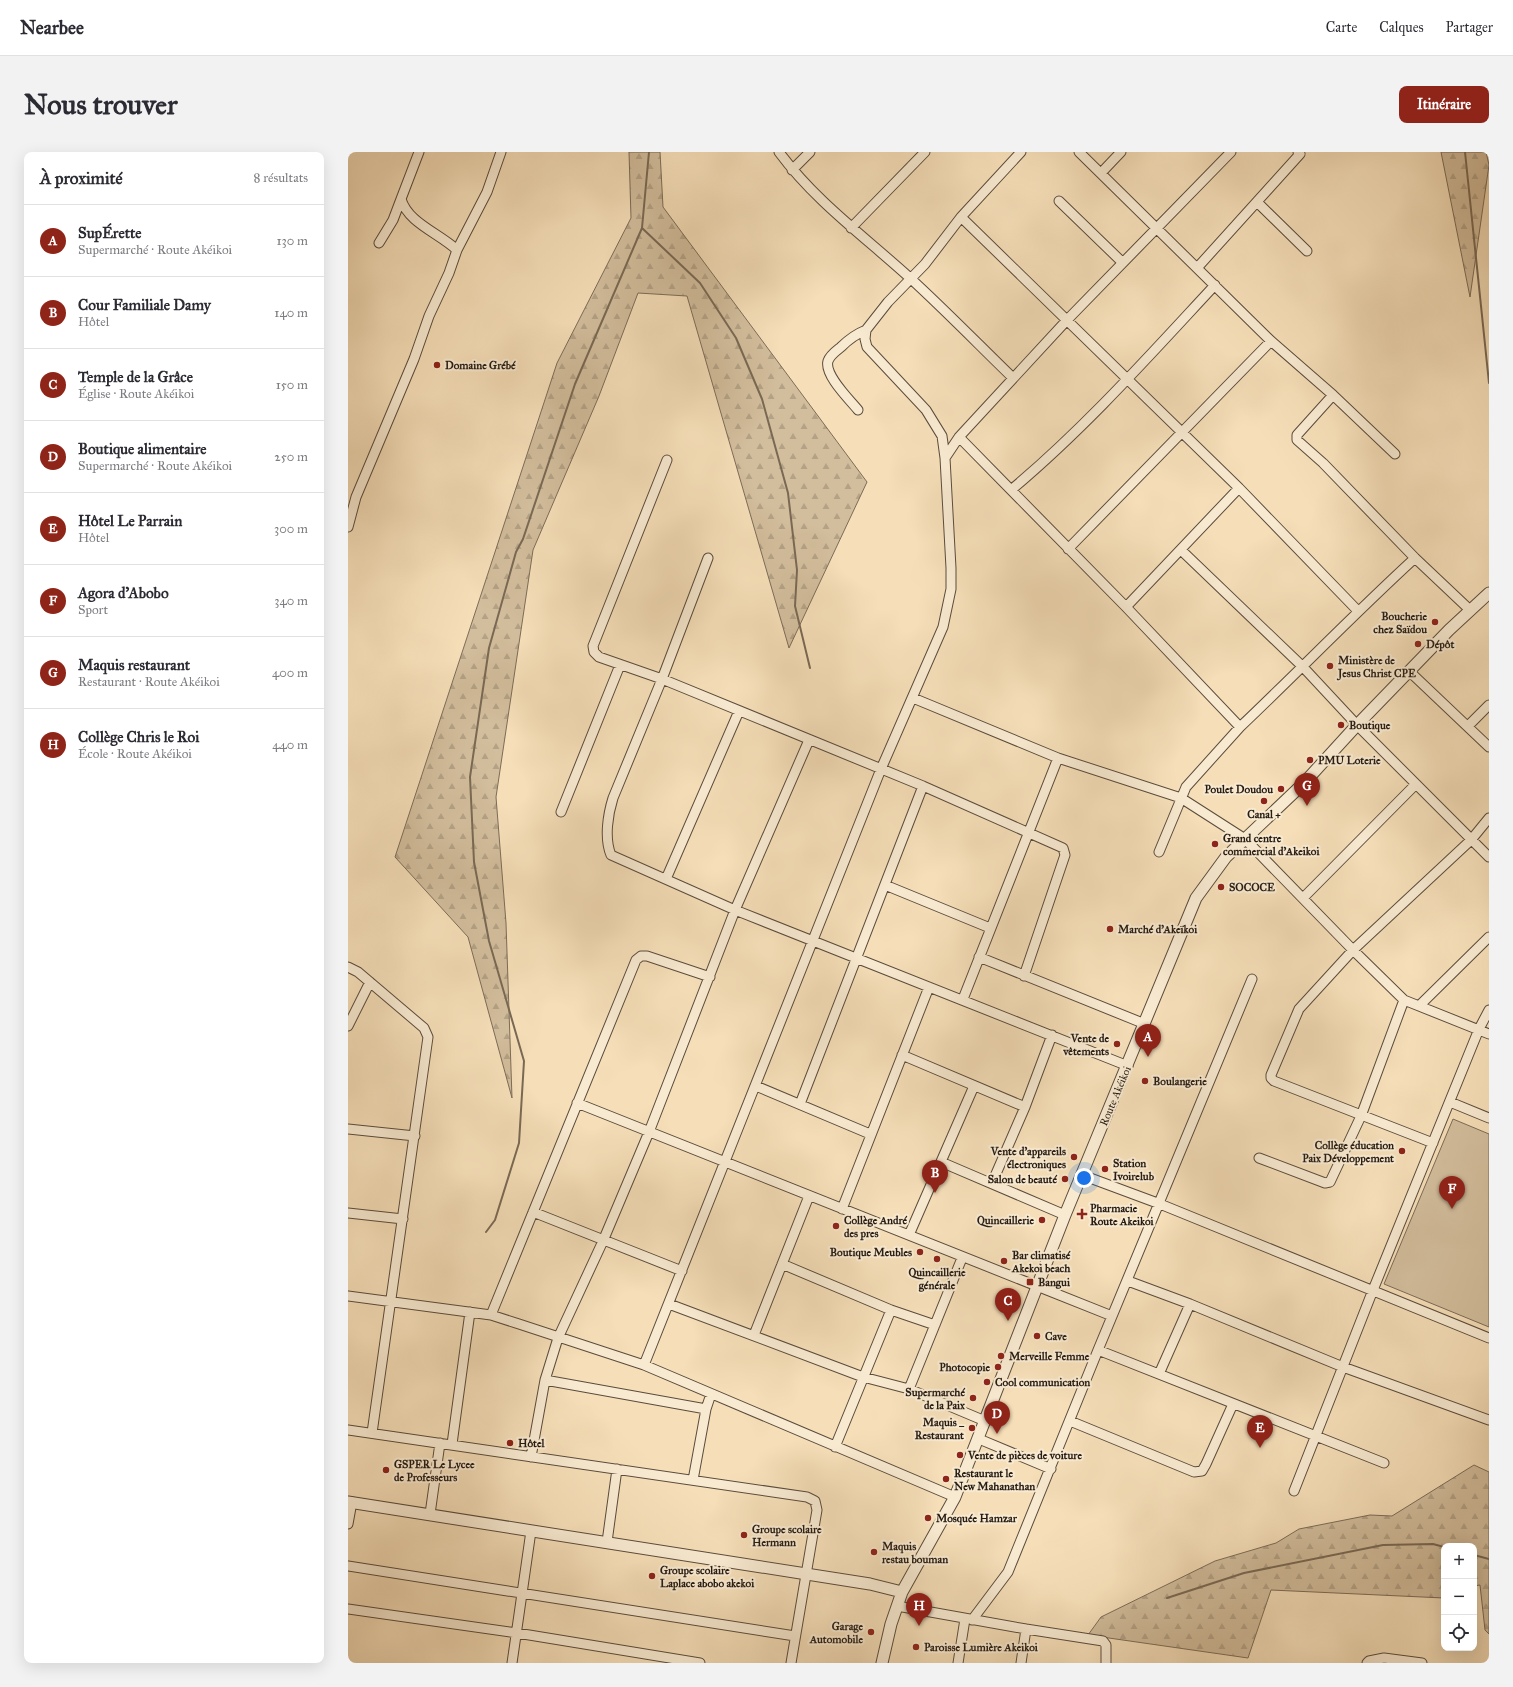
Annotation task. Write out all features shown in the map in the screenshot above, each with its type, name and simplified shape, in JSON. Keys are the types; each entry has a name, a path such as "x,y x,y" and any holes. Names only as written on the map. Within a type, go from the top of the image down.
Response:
{"street":[{"path":"379,244 393,220 419,152"},
{"path":"348,527 356,497 414,360 429,316 449,273 456,250 487,192 502,152"},
{"path":"779,152 792,170 851,228 910,278 1013,378"},
{"path":"792,170 810,152"},
{"path":"851,228 925,152"},
{"path":"858,410 832,378 828,360 856,334 866,330 888,302 925,264 961,217 1021,152"},
{"path":"1079,152 1271,341 1333,395 1395,454"},
{"path":"1100,173 1121,152"},
{"path":"945,458 959,437 1067,320 1156,227 1231,152"},
{"path":"1197,268 1300,154 1298,152"},
{"path":"401,199 408,214 442,237 456,250"},
{"path":"1058,201 1122,262"},
{"path":"1257,202 1307,251"},
{"path":"961,217 1239,488 1358,611"},
{"path":"1011,490 1050,458 1215,285"},
{"path":"644,1366 881,769 943,626 950,589 951,568 945,458 942,436 926,410 867,347 865,339 866,330"},
{"path":"1068,550 1271,341"},
{"path":"1333,395 1297,435 1297,440 1323,463 1415,558 1470,610"},
{"path":"959,437 1068,550 1126,607 1240,727"},
{"path":"667,460 594,646 594,652 598,657 662,679 923,786 1028,831 1063,848 1065,855 1024,976"},
{"path":"1126,607 1239,488"},
{"path":"1181,550 1303,667 1357,725 1489,857"},
{"path":"708,558 662,679 609,810 608,842 611,855 735,910 814,940 1128,1066"},
{"path":"1159,852 1186,787 1240,727 1303,667 1358,611 1415,558"},
{"name":"Route Akéikoi","path":"882,1663 889,1630 902,1592 955,1497 979,1439 1065,1215 1128,1066 1196,898 1226,856 1304,783 1357,725 1410,672 1449,630 1489,594"},
{"path":"561,812 620,665"},
{"path":"1410,672 1489,747"},
{"path":"913,698 1058,758 1181,798 1245,839 1404,1000 1489,1034"},
{"path":"1468,726 1489,705"},
{"path":"666,879 739,711"},
{"path":"531,1457 545,1380 558,1338 603,1241 649,1132 735,910 809,740"},
{"path":"963,1000 1028,831 1058,758"},
{"path":"1302,898 1416,784"},
{"path":"800,1104 923,786"},
{"path":"1433,1143 1274,1081 1271,1078 1271,1075 1299,1009 1353,950 1471,840 1489,818"},
{"path":"885,885 990,928"},
{"path":"1420,1006 1489,937"},
{"path":"491,1315 636,960 641,956 647,956 710,977"},
{"path":"979,957 1145,1024"},
{"path":"348,967 358,972 427,1032 403,1219 372,1433"},
{"path":"958,1663 968,1620 1008,1572 1098,1350 1160,1204 1252,979"},
{"path":"348,1026 370,982"},
{"path":"842,1209 929,986"},
{"path":"1260,1158 1328,1183 1361,1116 1404,1000"},
{"path":"1294,1491 1373,1290 1479,1030 1489,1010"},
{"path":"992,1183 1025,1107 1052,1035"},
{"path":"902,1055 1025,1107"},
{"path":"756,1086 870,1134"},
{"path":"909,1235 974,1086"},
{"path":"1450,1102 1489,1118"},
{"path":"578,1103 726,1161 962,1258 1112,1316"},
{"path":"348,1129 414,1136"},
{"path":"942,1162 1065,1215"},
{"path":"1082,1175 1160,1204 1489,1338"},
{"path":"754,1335 810,1196"},
{"path":"533,1212 682,1271"},
{"path":"348,1213 403,1219"},
{"path":"909,1389 962,1258"},
{"path":"782,1264 891,1310 935,1325"},
{"path":"1128,1280 1343,1367 1489,1420"},
{"path":"348,1296 491,1315 644,1366 955,1497"},
{"path":"669,1304 863,1377 909,1389 985,1421"},
{"path":"1160,1374 1190,1304"},
{"path":"835,1447 891,1310"},
{"path":"452,1444 470,1312"},
{"path":"1098,1350 1384,1463"},
{"path":"545,1380 706,1409"},
{"path":"693,1480 706,1409 711,1394"},
{"path":"1070,1421 1194,1472 1202,1471 1233,1404"},
{"path":"348,1430 807,1497 815,1501 817,1510 791,1663"},
{"path":"979,1439 1051,1469"},
{"path":"430,1514 440,1443"},
{"path":"607,1542 617,1469"},
{"path":"348,1524 350,1502 870,1584 902,1592"},
{"path":"512,1663 531,1530"},
{"path":"348,1566 795,1636"},
{"path":"897,1606 968,1620 1103,1641 1106,1645 1106,1663"},
{"path":"348,1609 517,1633 646,1659 700,1663"},
{"path":"1021,1663 1026,1629"},
{"path":"1367,1663 1369,1661 1384,1658 1422,1663"}],"green space":[{"path":"629,152 660,152 663,207 867,482 789,648 687,296 638,293 599,396 533,550 496,797 506,923 512,1098 468,937 395,857 557,363 631,218"},
{"path":"1441,152 1486,152 1489,165 1470,297"},
{"path":"1453,1119 1489,1134 1489,1327 1384,1284"},
{"path":"1474,1465 1489,1472 1489,1634 1485,1630 1480,1585 1477,1586 1477,1543 1441,1543 1441,1598 1271,1590 1248,1658 1088,1635 1101,1617 1215,1561 1276,1543 1299,1529 1370,1515 1392,1516"}],"waterway":[{"path":"486,1232 495,1220 519,1143 524,1061 489,941 474,862 470,777 489,648 516,552 523,539 575,384 642,228 649,152"},
{"path":"1465,152 1489,383"},
{"path":"642,228 700,283 736,338 762,399 788,493 797,570 795,606 810,668"},
{"path":"1167,1598 1244,1573 1383,1545 1433,1544 1441,1546"},
{"path":"1477,1556 1489,1559"}],"place":[{"name":"Domaine Grébé","path":"437,365"},
{"name":"Boucherie chez Saïdou","path":"1435,622"},
{"name":"Dépôt","path":"1418,644"},
{"name":"Ministère de Jesus Christ CPE","path":"1330,666"},
{"name":"Boutique","path":"1341,725"},
{"name":"PMU Loterie","path":"1310,760"},
{"name":"Poulet Doudou","path":"1281,789"},
{"name":"Canal +","path":"1264,801"},
{"name":"Maquis restaurant","path":"1307,806"},
{"name":"Grand centre commercial d'Akeikoi","path":"1215,844"},
{"name":"SOCOCE","path":"1221,887"},
{"name":"Marché d'Akeïkoi","path":"1110,929"},
{"name":"Vente de vêtements","path":"1117,1044"},
{"name":"SupÉrette","path":"1148,1057"},
{"name":"Boulangerie","path":"1145,1081"},
{"name":"Collège éducation Paix Développement","path":"1402,1151"},
{"name":"Vente d'appareils électroniques","path":"1074,1157"},
{"name":"Station Ivoirelub","path":"1105,1169"},
{"name":"Salon de beauté","path":"1065,1179"},
{"name":"Cour Familiale Damy","path":"935,1193"},
{"name":"Agora d'Abobo","path":"1452,1209"},
{"name":"Pharmacie Route Akeikoi","path":"1082,1214"},
{"name":"Quincaillerie","path":"1042,1220"},
{"name":"Collège André des pres","path":"836,1226"},
{"name":"Boutique Meubles","path":"920,1252"},
{"name":"Quincaillerie générale","path":"937,1259"},
{"name":"Bar climatisé Akekoi beach","path":"1004,1261"},
{"name":"Bangui","path":"1030,1282"},
{"name":"Temple de la Grâce","path":"1008,1321"},
{"name":"Cave","path":"1037,1336"},
{"name":"Merveille Femme","path":"1001,1356"},
{"name":"Photocopie","path":"998,1367"},
{"name":"Cool communication","path":"987,1382"},
{"name":"Supermarché de la Paix","path":"973,1398"},
{"name":"Maquis _ Restaurant","path":"972,1428"},
{"name":"Boutique alimentaire","path":"997,1434"},
{"name":"Hôtel","path":"510,1443"},
{"name":"Hôtel Le Parrain","path":"1260,1448"},
{"name":"Vente de pièces de voiture","path":"960,1455"},
{"name":"GSPER Le Lycee de Professeurs","path":"386,1470"},
{"name":"Restaurant le New Mahanathan","path":"946,1479"},
{"name":"Mosquée Hamzar","path":"928,1518"},
{"name":"Groupe scolaire Hermann","path":"744,1535"},
{"name":"Maquis restau bouman","path":"874,1552"},
{"name":"Groupe scolaire Laplace abobo akekoi","path":"652,1576"},
{"name":"Collège Chris le Roi","path":"919,1626"},
{"name":"Garage Automobile","path":"871,1632"},
{"name":"Paroisse Lumière Akeikoi","path":"916,1647"}]}
